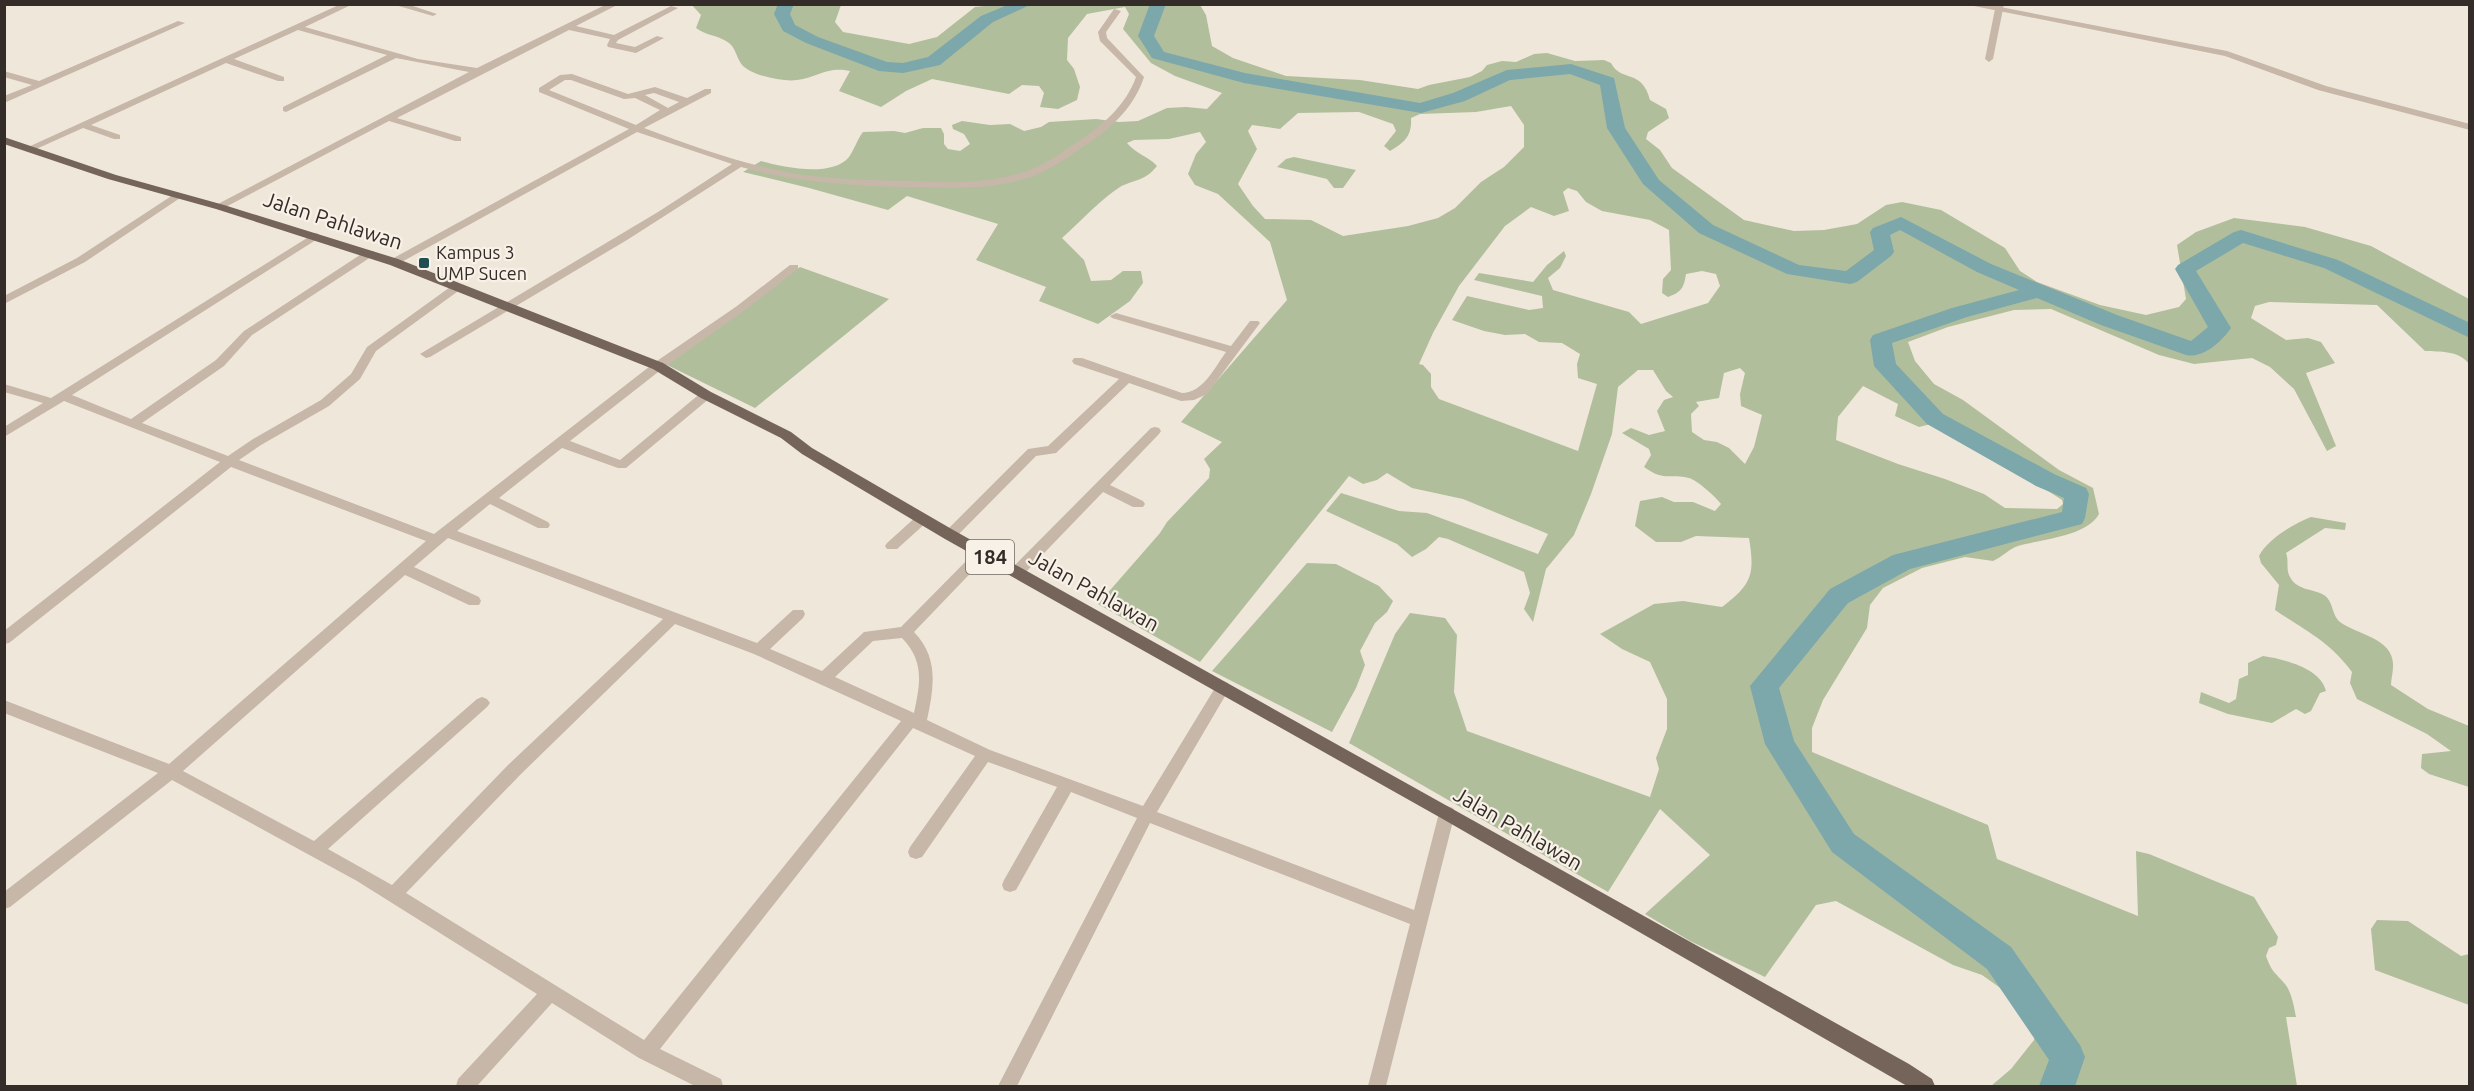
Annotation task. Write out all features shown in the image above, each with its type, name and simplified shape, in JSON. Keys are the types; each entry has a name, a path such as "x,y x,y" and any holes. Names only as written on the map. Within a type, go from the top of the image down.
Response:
{"main road":[{"name":"Jalan Pahlawan","path":"4,140 112,177 370,253 658,366 706,395 786,435 807,450 950,535 1448,813 1925,1086"}],"street":[{"path":"31,148 349,4"},
{"path":"396,4 433,14"},
{"path":"220,207 478,71 615,4"},
{"path":"1968,4 1999,7 2227,54 2322,88 2469,127"},
{"path":"1989,59 1999,7"},
{"path":"660,38 634,50 611,45 615,38 674,8"},
{"path":"688,102 655,90 627,97 567,76 543,90 675,144 785,175 902,184 991,184 1028,175 1089,139 1110,122 1128,101 1140,77 1136,70 1103,39 1102,32 1117,11"},
{"path":"4,100 181,23"},
{"path":"569,27 615,38"},
{"path":"300,28 417,61 478,71"},
{"path":"286,109 395,55"},
{"path":"226,60 281,79"},
{"path":"4,74 39,84"},
{"path":"394,262 639,129 664,112 708,91"},
{"path":"637,95 663,107 664,112"},
{"path":"388,118 458,139"},
{"path":"83,125 117,137"},
{"path":"426,354 504,306 615,243 740,164"},
{"path":"4,301 81,260 176,196"},
{"path":"4,434 315,236"},
{"path":"132,424 220,363 248,333 370,253"},
{"path":"4,902 171,772 403,568 488,498 658,366 732,315 794,267"},
{"path":"4,639 230,461 325,403 356,376 371,349 457,287"},
{"path":"1116,316 1234,351"},
{"path":"1077,361 1181,397 1190,397 1203,391 1254,323"},
{"path":"950,535 1032,452 1052,450 1127,378"},
{"path":"4,388 58,399 132,424 759,650 985,754 1418,919"},
{"path":"559,442 622,465 706,395"},
{"path":"1017,572 1155,431"},
{"path":"1102,486 1138,504"},
{"path":"488,498 543,525"},
{"path":"892,546 922,518"},
{"path":"824,678 869,636 905,632 982,553"},
{"path":"403,568 474,601"},
{"path":"759,650 798,614"},
{"path":"393,895 514,770 673,618"},
{"path":"646,1052 915,722 924,695 924,663 921,652 905,632"},
{"path":"1007,1086 1147,814 1223,687"},
{"path":"315,850 482,703"},
{"path":"4,706 171,772 393,895 646,1052 714,1086"},
{"path":"915,852 985,754"},
{"path":"1010,885 1067,784"},
{"path":"1377,1086 1418,919 1448,813"},
{"path":"465,1086 550,992"}],"green space":[{"path":"691,4 841,5 835,22 843,32 909,44 937,37 975,7 993,5 1200,5 1206,15 1212,46 1233,58 1286,76 1360,80 1418,89 1470,77 1482,71 1487,65 1502,61 1516,62 1534,54 1547,53 1575,61 1604,60 1611,63 1620,73 1637,80 1646,90 1650,100 1666,109 1669,118 1648,132 1646,139 1660,150 1672,168 1744,220 1794,231 1824,230 1857,224 1886,205 1902,202 1941,210 2005,248 2020,271 2037,282 2100,305 2146,315 2179,307 2186,299 2177,245 2196,232 2234,218 2305,227 2371,246 2469,299 2469,364 2455,354 2425,351 2377,305 2269,302 2255,306 2251,318 2286,340 2308,338 2321,342 2335,363 2306,373 2336,446 2327,451 2294,389 2270,367 2252,358 2194,364 2159,355 2051,309 2014,310 1948,327 1908,342 1915,361 1934,384 1963,400 2059,470 2093,488 2099,514 2084,528 2062,536 2018,546 1993,561 1965,557 1922,568 1883,588 1870,605 1867,628 1823,700 1812,728 1812,752 1988,825 1997,859 2138,916 2136,851 2149,854 2254,897 2278,937 2276,945 2269,948 2266,956 2272,969 2285,984 2291,996 2296,1017 2286,1017 2297,1086 1991,1086 2011,1069 2034,1040 2036,1027 2023,1004 1982,975 1953,965 1836,901 1816,905 1765,977 1690,941 1645,914 1710,855 1660,809 1608,892 1349,743 1395,634 1410,613 1445,618 1457,635 1454,692 1467,731 1650,797 1659,769 1656,758 1667,729 1667,699 1650,662 1622,649 1600,634 1654,604 1683,601 1722,607 1745,585 1749,578 1752,561 1749,538 1696,536 1681,542 1656,542 1635,526 1640,501 1662,497 1674,502 1693,502 1715,511 1721,504 1692,479 1662,476 1644,467 1651,455 1649,449 1622,433 1631,428 1649,435 1665,431 1657,411 1664,400 1673,397 1666,391 1653,370 1638,370 1618,387 1612,434 1591,494 1574,535 1546,569 1533,622 1524,609 1530,593 1524,572 1439,537 1426,549 1412,557 1397,544 1326,511 1341,493 1399,511 1427,513 1538,554 1548,534 1463,499 1412,488 1387,473 1377,480 1363,484 1349,476 1200,662 1098,604 1167,522 1209,478 1210,469 1204,459 1222,442 1181,422 1287,300 1270,242 1218,194 1195,185 1188,174 1196,154 1206,142 1200,132 1169,139 1134,140 1127,143 1157,166 1144,178 1125,184 1113,192 1062,238 1084,260 1091,281 1111,280 1123,271 1141,271 1143,283 1130,301 1098,324 1039,301 1046,287 976,260 998,224 907,196 888,210 743,172 761,161 807,169 831,167 849,157 863,132 905,133 923,128 941,128 944,134 944,144 948,149 960,151 970,144 964,134 953,129 952,125 962,121 990,125 1010,124 1024,131 1041,127 1049,122 1096,119 1119,122 1138,121 1167,108 1207,109 1222,93 1175,76 1151,63 1123,29 1129,14 1125,7 1087,14 1068,38 1067,60 1074,69 1080,87 1077,100 1058,109 1040,107 1044,93 1039,86 1022,85 1009,94 932,79 906,91 881,107 839,91 850,71 829,71 797,80 769,78 743,66 729,43 696,28 701,15","holes":["1511,106 1524,125 1524,147 1504,167 1481,182 1455,208 1438,218 1408,226 1343,236 1311,220 1265,219 1238,184 1257,149 1248,131 1252,125 1280,129 1298,113 1359,112 1393,124 1396,131 1384,146 1390,151 1400,145 1409,134 1411,118 1420,114 1476,112","1568,188 1577,191 1586,202 1602,211 1650,220 1669,230 1671,270 1663,279 1662,293 1668,297 1682,288 1686,274 1702,271 1716,274 1720,286 1708,303 1641,324 1629,312 1553,290 1548,278 1560,268 1566,256 1564,251 1547,265 1533,282 1479,273 1474,280 1542,296 1543,308 1529,310 1467,296 1452,320 1484,331 1505,335 1525,334 1539,342 1562,343 1580,354 1577,364 1578,378 1597,384 1578,451 1439,399 1431,387 1431,374 1419,364 1459,286 1505,226 1531,207 1554,216 1569,211 1563,192","1740,368 1745,373 1740,394 1741,406 1762,415 1754,447 1745,464 1729,448 1717,442 1704,440 1692,432 1691,414 1699,406 1696,402 1719,398 1724,373","1863,386 1898,404 1895,416 1919,427 1935,423 1988,452 2062,500 2063,504 2057,509 2005,508 1984,494 1836,440 1838,417"]},
{"path":"1294,157 1356,170 1343,188 1334,188 1327,179 1277,167 1286,159"},
{"path":"800,267 889,299 755,408 665,364"},
{"path":"2311,517 2346,523 2345,530 2325,528 2286,553 2288,572 2292,580 2300,587 2324,595 2340,622 2382,643 2392,657 2391,685 2428,709 2469,726 2469,787 2429,774 2421,768 2422,754 2451,751 2427,734 2357,699 2350,683 2352,672 2335,652 2275,610 2279,585 2261,563 2259,556 2268,544 2282,533"},
{"path":"1307,563 1336,564 1379,586 1393,601 1387,612 1375,623 1360,651 1365,665 1356,688 1332,732 1212,671"},
{"path":"2263,656 2290,662 2317,676 2326,691 2320,693 2311,711 2305,714 2296,709 2272,723 2228,714 2199,703 2201,692 2229,703 2236,699 2239,679 2248,675 2248,663"},
{"path":"2377,920 2408,921 2461,956 2469,954 2469,1005 2375,970 2371,929"}],"waterway":[{"path":"786,4 782,14 789,28 812,40 885,67 903,68 934,61 987,19 1025,4"},
{"path":"1158,4 1146,36 1158,55 1244,78 1421,108 1459,97 1507,75 1571,69 1608,82 1616,128 1652,184 1706,229 1794,270 1850,278 1884,252 1880,232 1901,223 1984,268 2109,320 2194,350 2220,328 2185,269 2241,236 2331,264 2470,332"},
{"path":"2039,291 1959,313 1881,340 1885,366 1935,419 2045,480 2077,494 2073,518 1902,562 1839,596 1764,686 1780,744 1843,843 1999,958 2068,1057 2057,1086"}],"place":[{"name":"Kampus 3 UMP Sucen","path":"424,263"}]}
